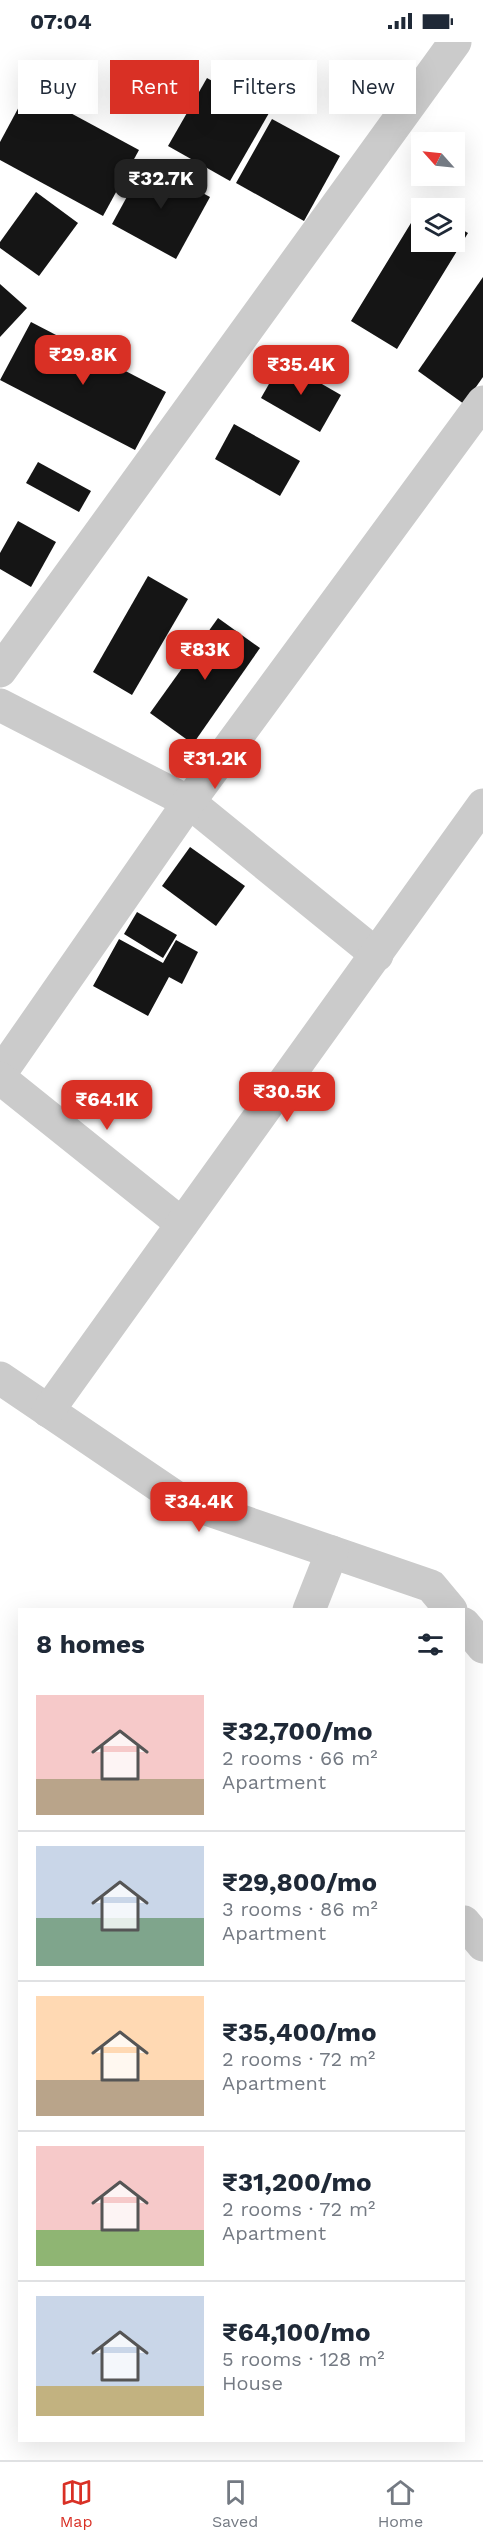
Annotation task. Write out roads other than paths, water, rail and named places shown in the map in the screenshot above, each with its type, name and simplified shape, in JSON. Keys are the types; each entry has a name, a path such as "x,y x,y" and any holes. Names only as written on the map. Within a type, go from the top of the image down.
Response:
{"street":[{"path":"0,670 455,42"},
{"path":"182,1224 0,1076 189,802 483,402"},
{"path":"0,705 189,802 377,955"},
{"path":"48,1411 483,805"},
{"path":"0,1378 180,1500 431,1586 449,1608"},
{"path":"310,1608 332,1552"},
{"path":"465,1625 483,1647"},
{"path":"465,1923 483,1945"}]}
